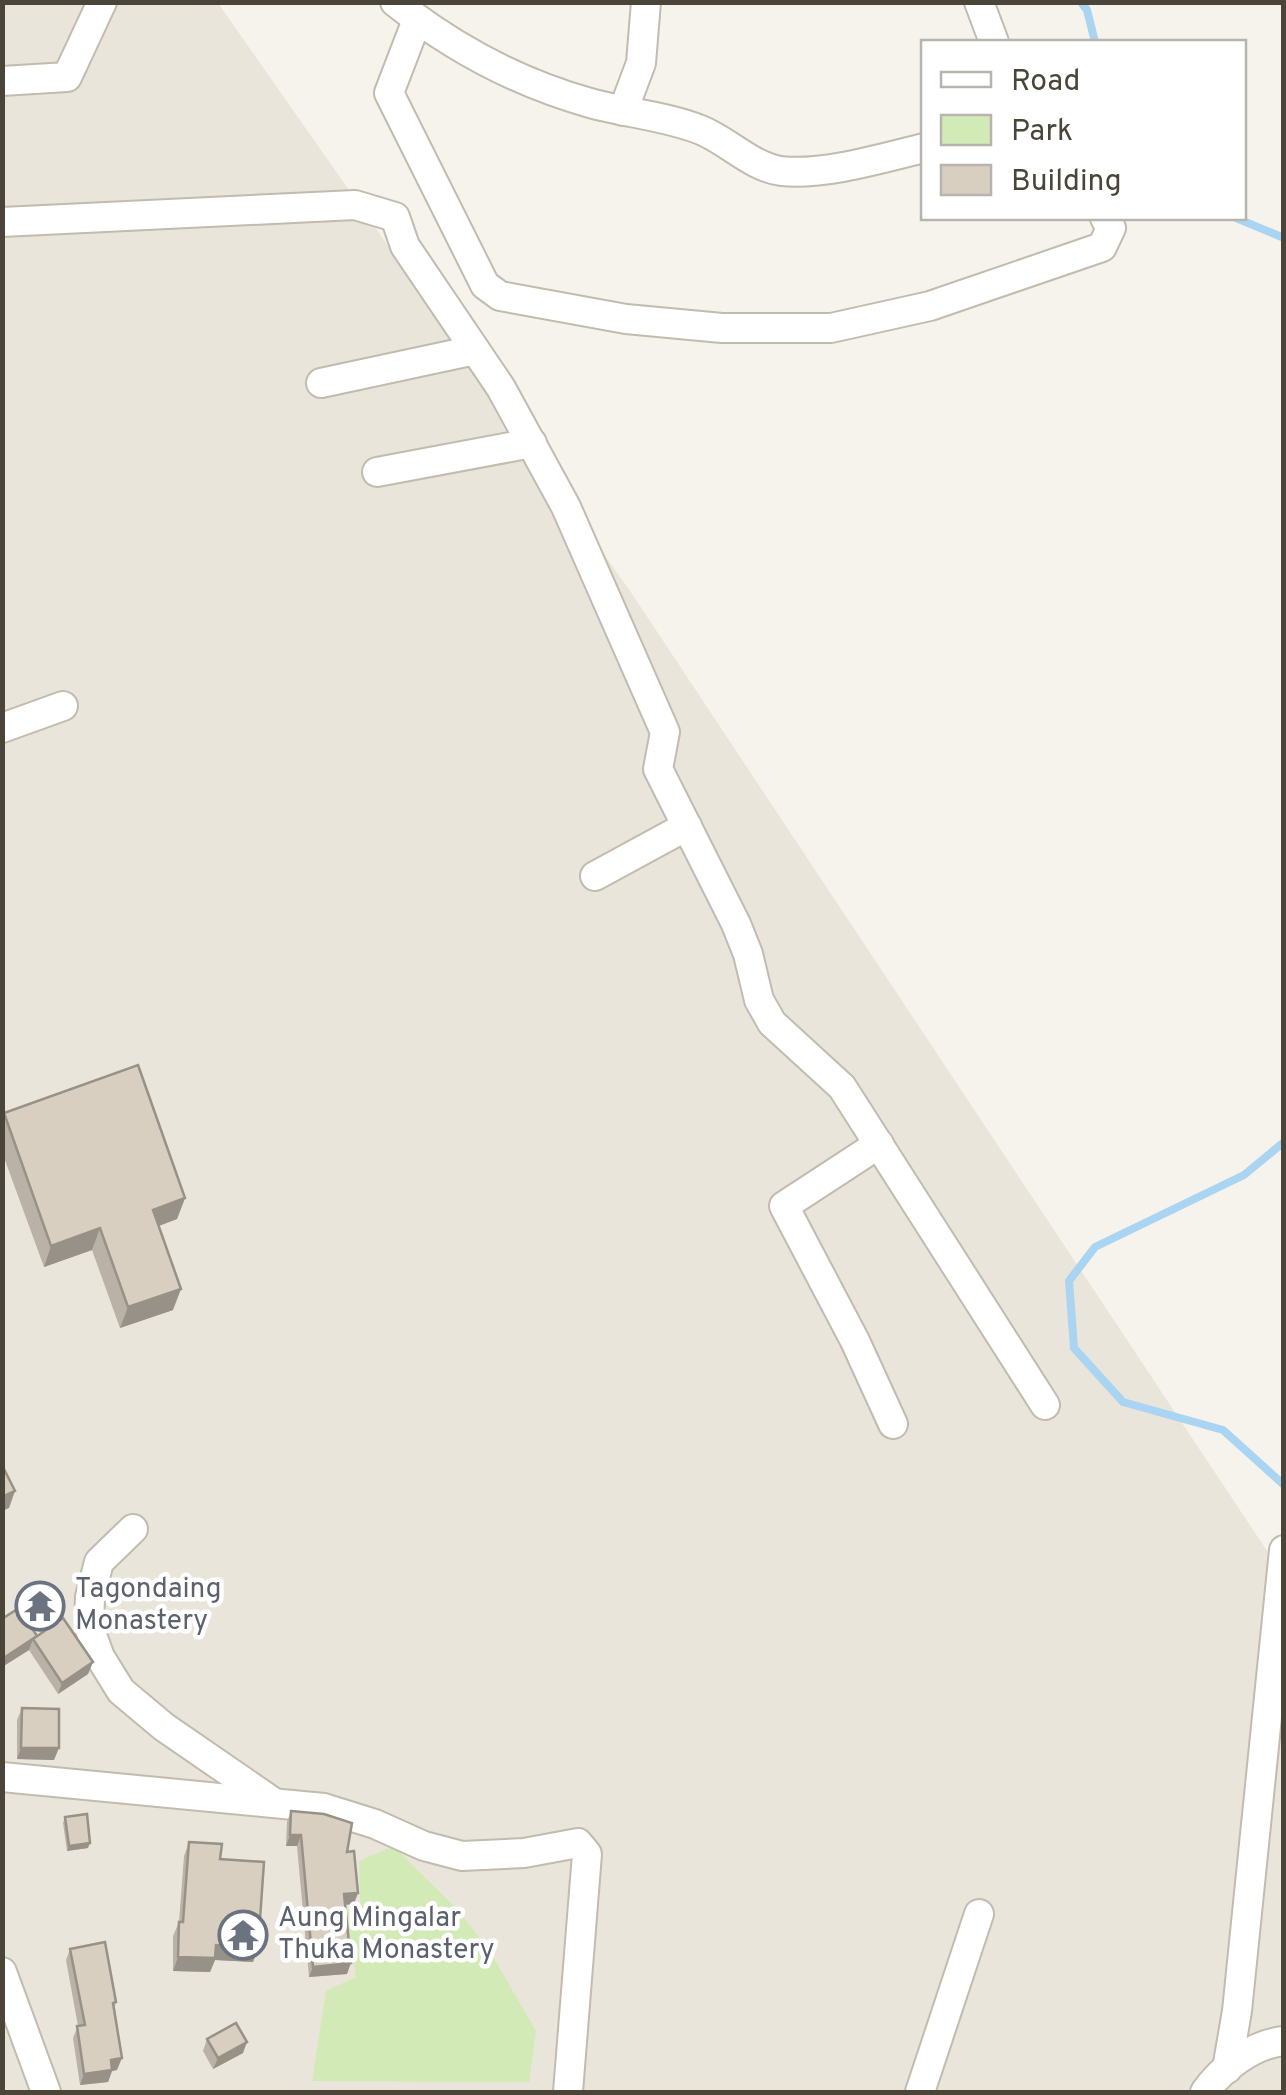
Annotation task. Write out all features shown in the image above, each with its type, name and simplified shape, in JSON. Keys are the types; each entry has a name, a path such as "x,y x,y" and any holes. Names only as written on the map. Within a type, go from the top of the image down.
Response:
{"street":[{"path":"2,81 66,77 102,2"},
{"path":"624,111 641,64 646,2"},
{"path":"980,2 993,40"},
{"path":"921,149 881,159 783,171 762,166 698,129 534,86 490,64 406,11 390,94 486,285 500,296 626,319 722,328 831,328 930,306 1102,247 1111,228 1106,220"},
{"path":"2,222 355,206 395,217 404,246 476,350 566,507 665,732 658,769 736,924 760,1000 772,1023 842,1087 1045,1405"},
{"path":"321,383 476,350"},
{"path":"377,472 532,443"},
{"path":"2,728 64,706"},
{"path":"594,876 687,826"},
{"path":"880,1144 784,1206 894,1424"},
{"path":"134,1529 99,1562 90,1596 89,1627 100,1657 121,1691 135,1703 271,1801"},
{"path":"1227,2069 1237,2011 1284,1550"},
{"path":"2,1777 324,1808 375,1824 424,1846 462,1856 524,1853 578,1843 586,1849 568,2092"},
{"path":"920,2092 979,1914"},
{"path":"2,1972 46,2092"},
{"path":"1205,2092 1240,2058 1272,2042 1284,2041"}],"shaded area":[{"path":"3,3 218,3 632,594 1283,1575 1283,2092 3,2092"}],"green space":[{"path":"393,1846 458,1910 492,1955 536,2031 529,2082 312,2081 326,1991 356,1977 345,1910 360,1907 359,1861"}],"building":[{"path":"138,1065 185,1198 153,1210 181,1289 128,1307 100,1228 51,1246 4,1113"},
{"path":"2,1465 15,1491 2,1497"},
{"path":"19,1608 37,1636 2,1659 2,1619"},
{"path":"63,1618 93,1662 62,1683 33,1639"},
{"path":"22,1708 59,1709 59,1748 21,1748"},
{"path":"291,1811 324,1814 352,1823 347,1852 354,1851 358,1893 344,1894 351,1963 313,1967 301,1835 290,1835"},
{"path":"87,1814 90,1843 69,1846 65,1817"},
{"path":"189,1842 222,1844 220,1859 264,1862 258,1948 216,1945 215,1958 178,1957"},
{"path":"105,1942 122,2058 111,2060 112,2070 84,2074 77,2026 85,2025 70,1949"},
{"path":"236,2023 247,2042 218,2058 207,2039"}],"waterway":[{"path":"1081,2 1094,40"},
{"path":"1241,220 1284,238"},
{"path":"1284,1142 1244,1175 1095,1247 1069,1281 1074,1348 1123,1402 1223,1430 1284,1485"}],"place":[{"name":"Tagondaing Monastery","path":"40,1606"},
{"name":"Aung Mingalar Thuka Monastery","path":"243,1935"}]}
